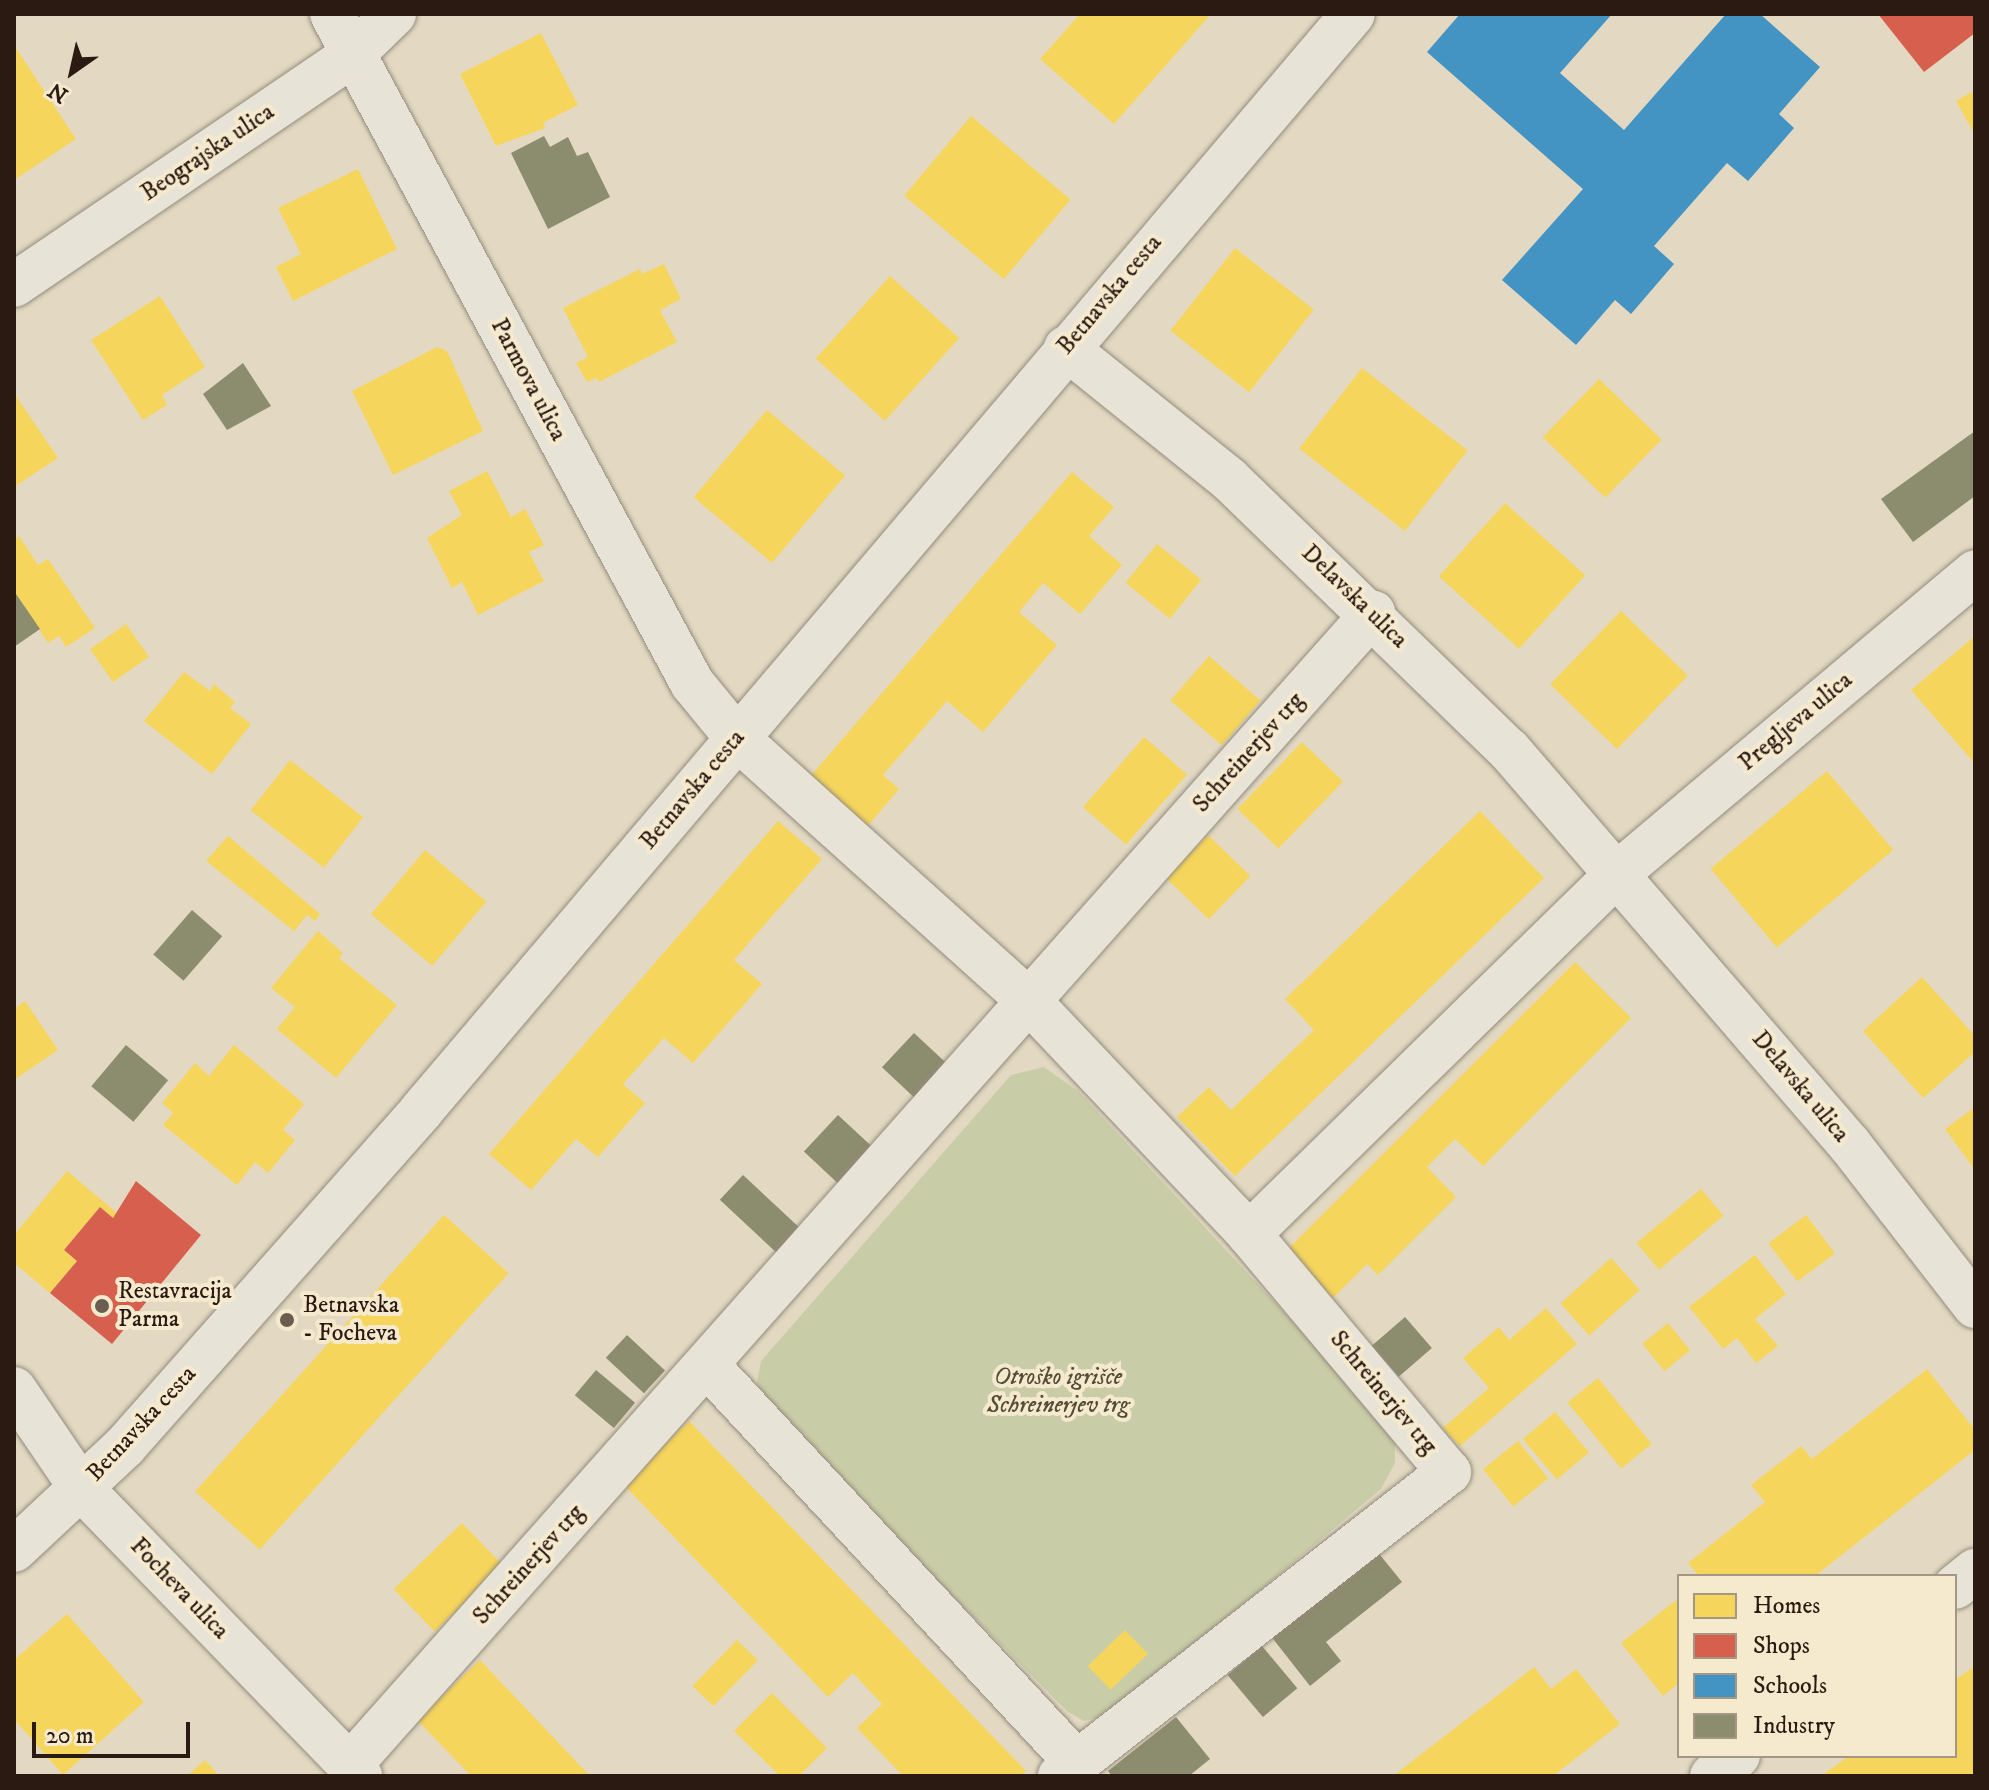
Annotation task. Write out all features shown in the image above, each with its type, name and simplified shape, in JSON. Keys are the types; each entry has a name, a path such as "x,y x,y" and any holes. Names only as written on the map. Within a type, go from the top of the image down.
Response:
{"street":[{"name":"Parmova ulica","path":"332,14 692,683 737,738"},
{"name":"Beograjska ulica","path":"14,285 352,55 394,14"},
{"name":"Betnavska cesta","path":"14,1550 82,1489 421,1111 1066,348 1353,14"},
{"name":"Delavska ulica","path":"1066,348 1229,479 1373,613 1509,750 1850,1145 1975,1306"},
{"name":"Pregljeva ulica","path":"1618,873 1975,572"},
{"name":"Schreinerjev trg","path":"355,1770 707,1365 1373,613"},
{"name":"Schreinerjev trg","path":"707,1365 1068,1769 1449,1472 1249,1234 1029,1001 737,738"},
{"path":"1249,1234 1618,873"},
{"name":"Focheva ulica","path":"14,1389 82,1489 355,1770"},
{"path":"1957,1585 1975,1571"},
{"path":"1712,1776 1735,1758"}],"green space":[{"name":"Otroško igrišče Schreinerjev trg","path":"1044,1067 1078,1091 1386,1422 1395,1440 1395,1463 1381,1489 1112,1714 1084,1721 1068,1712 771,1413 757,1382 761,1361 1011,1075"}],"building: Homes":[{"path":"1080,14 1211,14 1114,124 1040,59"},
{"path":"541,33 578,105 543,123 545,128 496,146 460,74"},
{"path":"14,45 76,139 14,180"},
{"path":"1975,90 1975,135 1956,101"},
{"path":"971,116 1071,200 1004,279 904,196"},
{"path":"358,169 397,249 293,301 276,267 301,254 278,208"},
{"path":"1235,248 1314,310 1249,392 1170,331"},
{"path":"664,264 681,299 660,310 677,342 599,382 597,378 587,382 576,363 588,357 563,308 640,269 642,274"},
{"path":"890,276 959,338 885,421 816,358"},
{"path":"160,296 205,367 162,395 167,405 143,420 91,340"},
{"path":"437,347 447,351 483,431 393,475 352,391"},
{"path":"1362,368 1468,450 1405,531 1299,448"},
{"path":"1599,379 1662,439 1605,498 1543,437"},
{"path":"14,393 58,458 14,487"},
{"path":"767,410 845,476 772,563 694,497"},
{"path":"487,471 511,517 525,509 544,545 529,552 544,581 478,615 462,582 452,588 427,538 462,515 449,491"},
{"path":"1072,472 1114,507 1089,536 1122,565 1080,614 1043,583 1019,612 1057,645 983,732 947,701 883,775 899,789 861,834 803,785"},
{"path":"1505,503 1585,575 1519,649 1439,577"},
{"path":"19,536 38,565 48,559 95,628 66,647 59,636 48,643 14,591 14,540"},
{"path":"1157,544 1201,580 1170,619 1126,583"},
{"path":"1621,611 1688,676 1617,749 1550,684"},
{"path":"126,624 149,657 113,682 90,649"},
{"path":"1975,636 1975,764 1911,690"},
{"path":"1209,656 1260,701 1222,745 1170,701"},
{"path":"184,672 210,691 214,684 235,702 230,708 251,724 212,774 144,721"},
{"path":"1144,737 1187,774 1126,845 1083,807"},
{"path":"1302,742 1343,782 1278,848 1237,809"},
{"path":"290,760 363,817 324,868 251,810"},
{"path":"1827,771 1893,850 1777,948 1711,869"},
{"path":"1480,811 1544,878 1235,1176 1177,1117 1209,1087 1231,1110 1314,1030 1285,999"},
{"path":"778,821 822,859 734,960 762,984 693,1063 664,1038 623,1084 645,1103 598,1157 576,1139 531,1190 489,1154"},
{"path":"1208,835 1250,876 1209,919 1166,878"},
{"path":"228,836 320,914 315,921 307,915 294,931 206,861"},
{"path":"425,850 486,901 432,966 371,914"},
{"path":"318,931 343,953 339,958 397,1005 336,1078 277,1029 295,1007 271,988"},
{"path":"1575,962 1631,1018 1483,1166 1455,1139 1427,1167 1456,1197 1378,1275 1367,1264 1333,1298 1286,1251"},
{"path":"1922,977 1975,1036 1975,1052 1923,1098 1863,1031"},
{"path":"25,1001 58,1050 14,1080 14,1009"},
{"path":"234,1045 304,1104 283,1130 295,1140 268,1173 255,1162 237,1185 163,1125 173,1113 162,1103 195,1063 209,1076"},
{"path":"1975,1107 1975,1170 1945,1129"},
{"path":"67,1171 117,1213 113,1218 100,1207 64,1250 77,1261 50,1293 14,1263 14,1235"},
{"path":"1701,1189 1723,1216 1659,1270 1637,1243"},
{"path":"444,1215 509,1273 260,1550 195,1491"},
{"path":"1806,1215 1835,1253 1797,1282 1768,1243"},
{"path":"1755,1255 1786,1294 1755,1319 1778,1346 1756,1363 1737,1338 1723,1349 1689,1307"},
{"path":"1611,1258 1640,1290 1589,1335 1560,1304"},
{"path":"1546,1308 1577,1344 1460,1446 1443,1428 1489,1388 1463,1358 1499,1327 1509,1340"},
{"path":"1668,1323 1690,1350 1664,1371 1642,1344"},
{"path":"1927,1369 1975,1430 1975,1450 1818,1574 1697,1574 1688,1563 1765,1502 1751,1485 1801,1446 1812,1459"},
{"path":"1598,1378 1651,1444 1621,1469 1568,1403"},
{"path":"1555,1412 1589,1453 1557,1480 1523,1439"},
{"path":"689,1421 1026,1771 1021,1776 903,1776 857,1728 882,1704 853,1673 828,1697 623,1484"},
{"path":"1518,1441 1548,1478 1513,1507 1483,1469"},
{"path":"462,1523 503,1565 435,1631 394,1589"},
{"path":"1677,1600 1677,1685 1663,1696 1621,1643"},
{"path":"67,1614 144,1702 63,1775 14,1719 14,1660"},
{"path":"1125,1630 1148,1654 1111,1690 1088,1666"},
{"path":"737,1640 758,1660 713,1706 693,1686"},
{"path":"480,1660 590,1776 471,1776 417,1720"},
{"path":"1975,1666 1975,1776 1821,1776 1846,1758 1957,1758 1957,1679"},
{"path":"1534,1667 1551,1689 1576,1669 1620,1724 1553,1776 1393,1776"},
{"path":"772,1693 827,1748 799,1776 780,1776 734,1731"},
{"path":"205,1760 219,1776 187,1776"}],"building: Shops":[{"path":"1878,14 1975,14 1975,33 1924,72"},
{"path":"136,1181 201,1235 112,1344 50,1293 77,1261 64,1250 100,1207 113,1218"}],"building: Schools":[{"path":"1460,14 1612,14 1560,73 1624,130 1726,14 1760,14 1820,67 1779,114 1794,128 1748,181 1727,163 1654,246 1674,264 1631,314 1615,300 1576,345 1502,280 1583,189 1427,52"}],"building: Industry":[{"path":"544,136 550,147 568,137 577,156 588,152 610,197 548,229 511,153"},
{"path":"243,363 271,406 227,430 203,394"},
{"path":"1975,431 1975,496 1913,542 1881,499"},
{"path":"14,591 40,629 14,647"},
{"path":"192,910 222,936 183,981 153,955"},
{"path":"914,1033 948,1065 916,1099 882,1067"},
{"path":"126,1045 168,1080 133,1122 91,1086"},
{"path":"838,1115 875,1149 840,1186 804,1152"},
{"path":"743,1175 802,1230 779,1255 720,1200"},
{"path":"1405,1317 1432,1348 1399,1377 1372,1346"},
{"path":"627,1335 665,1370 644,1393 606,1358"},
{"path":"596,1370 635,1403 614,1428 575,1395"},
{"path":"1376,1550 1402,1582 1326,1642 1341,1661 1310,1686 1270,1635"},
{"path":"1262,1646 1297,1688 1263,1717 1228,1675"},
{"path":"1176,1717 1210,1759 1189,1776 1112,1776 1108,1771"}],"place":[{"name":"Restavracija Parma","path":"102,1306"},
{"name":"Betnavska - Focheva","path":"287,1320"}]}
